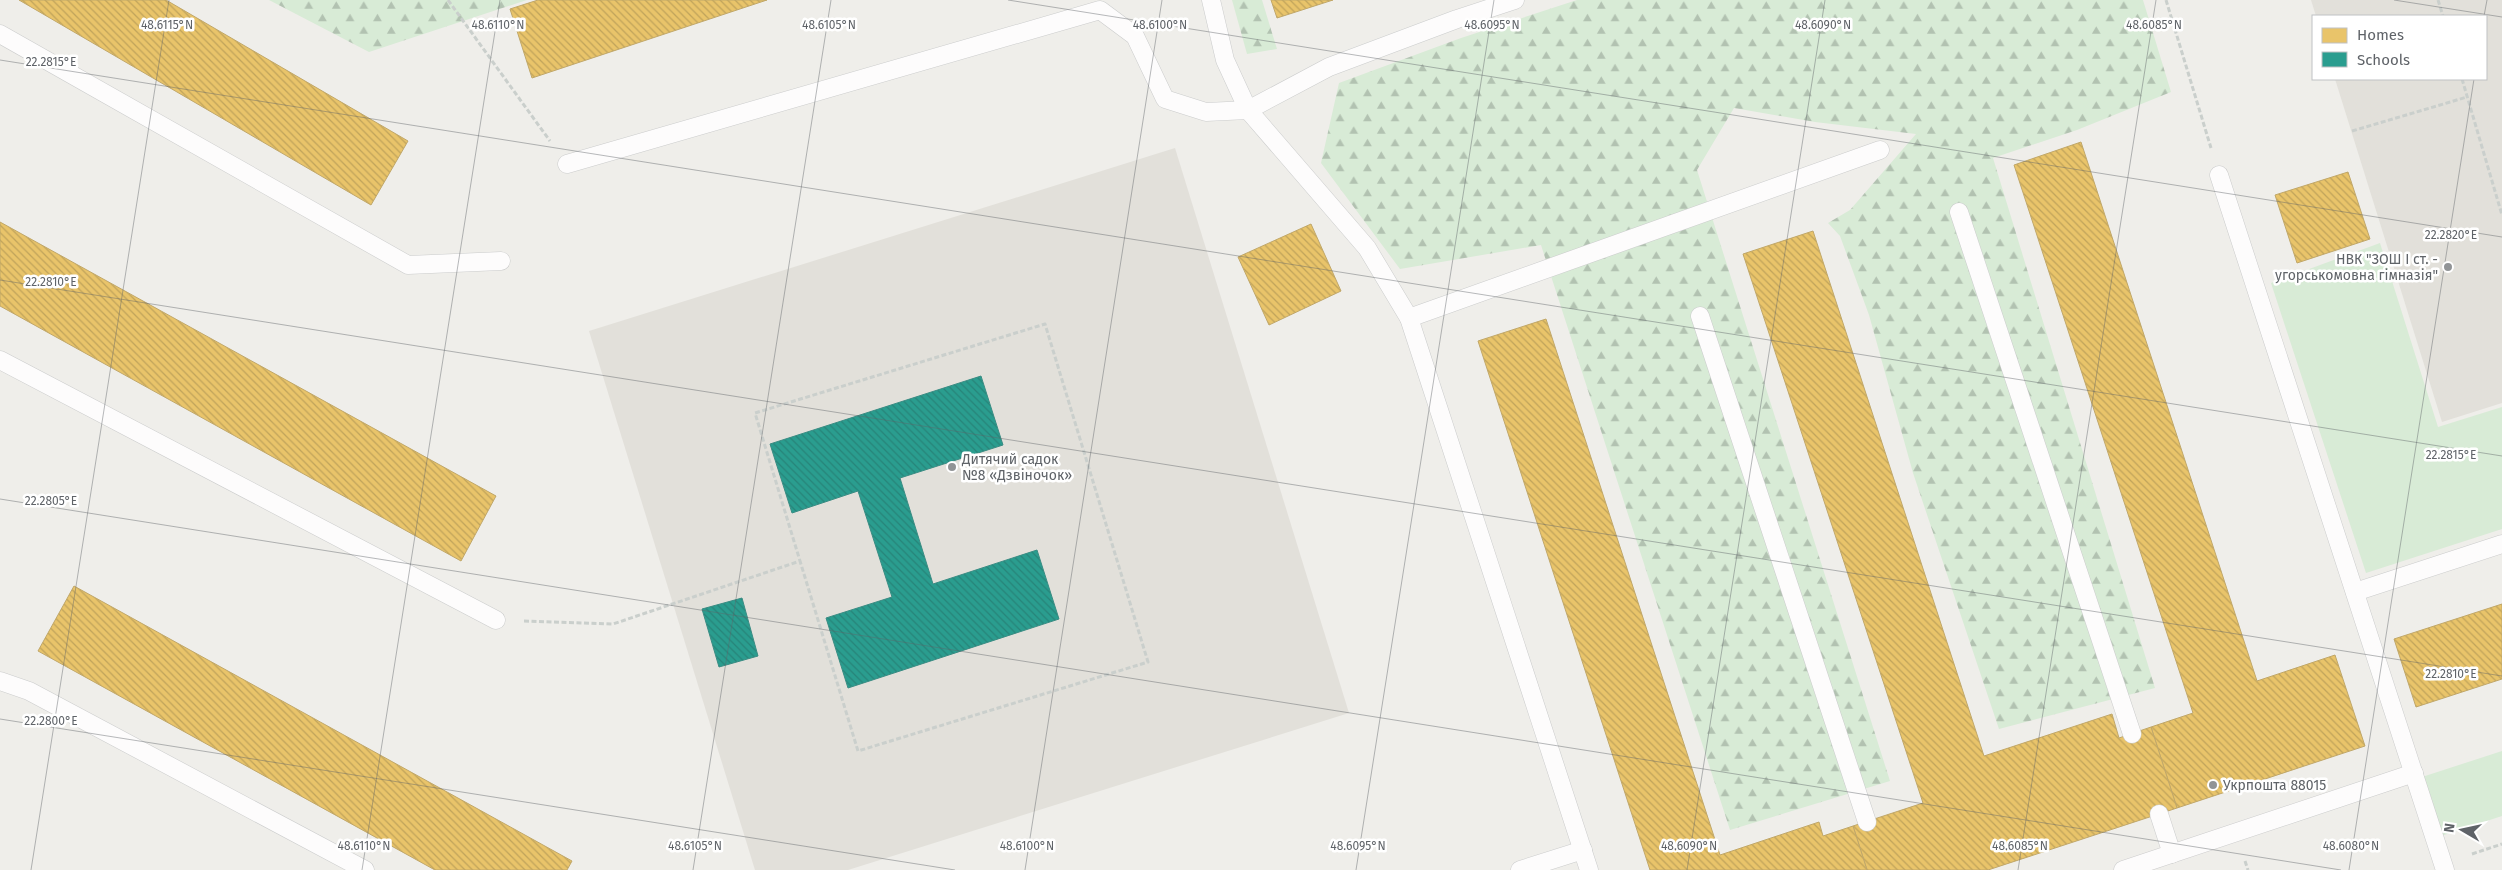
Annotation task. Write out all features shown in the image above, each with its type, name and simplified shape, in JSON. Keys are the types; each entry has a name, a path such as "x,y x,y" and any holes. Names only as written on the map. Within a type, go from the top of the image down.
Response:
{"lane":[{"path":"1211,0 1225,60 1248,110 1367,248 1409,318 1589,870"},
{"path":"567,164 1100,10 1136,36 1165,99 1206,112 1248,110 1329,67 1457,19 1515,0"},
{"path":"0,34 408,265 501,261"},
{"path":"1409,318 1880,150"},
{"path":"2219,175 2445,870"},
{"path":"1959,212 2132,734"},
{"path":"1700,316 1867,822"},
{"path":"0,360 496,620"},
{"path":"2355,592 2502,544"},
{"path":"0,681 29,691 364,870"},
{"path":"2122,870 2414,773"},
{"path":"2159,814 2172,854"},
{"path":"1520,870 1583,850"}],"path":[{"path":"448,0 567,164"},
{"path":"2166,0 2219,175"},
{"path":"2438,0 2443,15"},
{"path":"2462,80 2502,215"},
{"path":"2352,131 2467,97"},
{"path":"1046,324 1148,662 858,751 800,561 755,413 1046,324"},
{"path":"496,620 612,624 800,561"}],"shaded area":[{"name":"НВК \"ЗОШ І ст. - угорськомовна гімназія\"","path":"2311,0 2502,0 2502,403 2442,422 2335,80 2487,80 2487,15 2316,15"},
{"name":"Дитячий садок №8 «Дзвіночок»","path":"1175,148 1349,713 848,870 755,870 589,331"}],"green space":[{"path":"269,0 527,0 369,52"},
{"path":"1232,0 1262,0 1277,49 1247,54"},
{"path":"1577,0 2143,0 2171,92 2077,130 1993,158 2155,688 1999,729 1913,473 1869,315 1840,236 1828,223 1850,210 1916,134 1815,122 1734,108 1697,170 1890,781 1730,830 1541,245 1400,269 1321,163 1339,83 1461,38"},
{"path":"2380,243 2438,427 2502,407 2502,529 2366,573 2271,283"},
{"path":"2502,751 2502,816 2441,836 2422,777"}],"building: Homes":[{"path":"19,0 166,0 408,141 371,205"},
{"path":"538,0 767,0 532,78 510,9"},
{"path":"1271,0 1333,0 1277,18"},
{"path":"2081,142 2257,681 2335,655 2365,746 2177,808 2151,727 2193,713 2014,165"},
{"path":"2348,172 2370,239 2297,263 2275,195"},
{"path":"0,222 496,496 461,561 0,306"},
{"path":"1311,224 1341,291 1269,325 1238,257"},
{"path":"1813,231 1984,756 2112,714 2119,738 2151,727 2177,808 1988,870 1867,870 1853,826 1923,803 1743,254"},
{"path":"1546,319 1720,855 1819,822 1823,836 1853,826 1867,870 1650,870 1478,341"},
{"path":"74,586 572,861 567,870 435,870 38,651"},
{"path":"2502,604 2502,679 2416,707 2394,639"}],"building: Schools":[{"path":"981,376 1003,445 900,478 933,584 1037,550 1059,619 848,688 826,618 892,597 858,491 792,513 770,444"},
{"path":"742,598 758,656 719,667 702,609"}],"place":[{"name":"НВК \"ЗОШ І ст. - угорськомовна гімназія\"","path":"2448,267"},
{"name":"Дитячий садок №8 «Дзвіночок»","path":"952,467"},
{"name":"Укрпошта 88015","path":"2213,785"}]}
